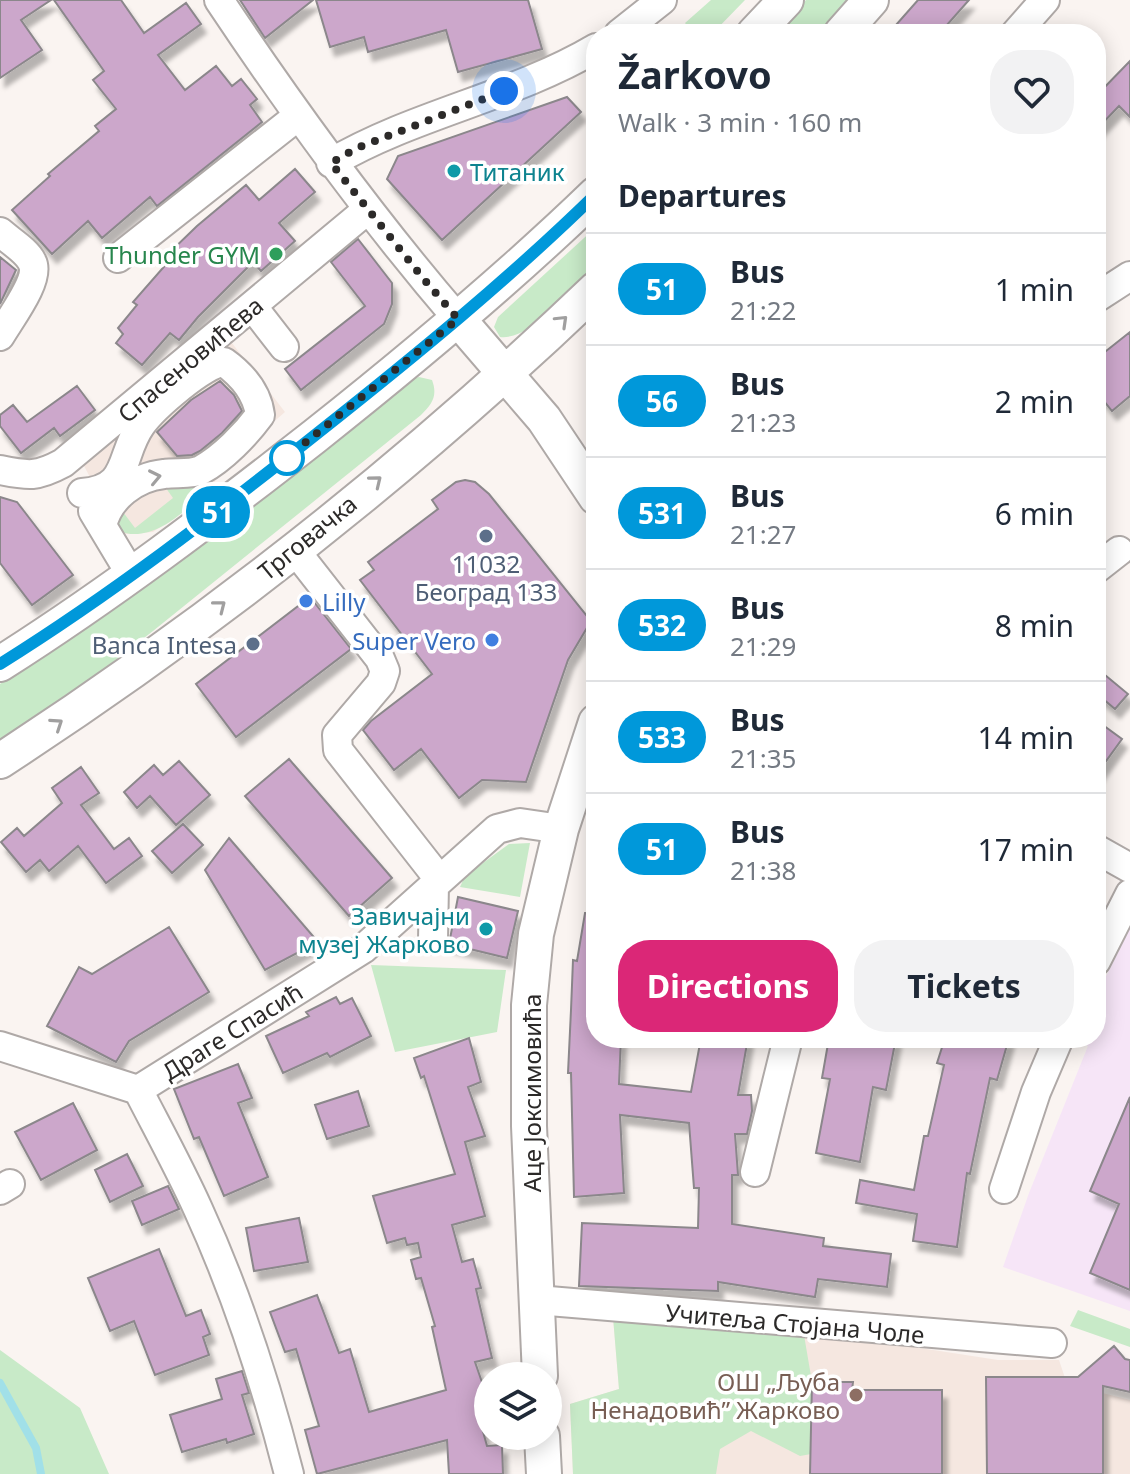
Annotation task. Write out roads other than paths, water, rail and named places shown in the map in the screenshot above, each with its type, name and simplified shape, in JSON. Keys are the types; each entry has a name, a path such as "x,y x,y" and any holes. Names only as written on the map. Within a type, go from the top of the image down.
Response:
{"main road":[{"path":"763,24 786,0"},
{"path":"850,24 871,0"},
{"path":"0,664 132,576 261,479 458,319 586,203"},
{"name":"Трговачка","path":"0,761 173,643 294,549 505,374 586,298"},
{"path":"458,319 544,419 586,482"},
{"name":"Аце Јоксимовића","path":"539,1362 529,1140 528,1016 536,934 561,829 586,753"},
{"path":"543,1450 544,1474"}],"street":[{"path":"219,0 331,163 458,319"},
{"path":"632,24 662,0"},
{"path":"1024,24 1045,0"},
{"path":"331,163 357,148 521,86 586,53"},
{"path":"118,258 298,116"},
{"name":"Спасеновићева","path":"0,470 32,476 63,463 367,210"},
{"path":"0,232 31,259 34,266 32,281 0,336"},
{"path":"1106,292 1130,276"},
{"path":"253,307 284,347"},
{"path":"82,493 104,490 115,482 141,425 163,402 209,367 224,362 251,388 260,415 243,435 199,471 162,474 141,480 127,489 108,507 102,526"},
{"path":"63,463 132,576"},
{"path":"294,549 380,659 385,671 381,683 337,735 338,750 437,882 433,940"},
{"path":"1106,561 1119,551"},
{"name":"Драге Спасић","path":"138,1090 363,949 491,834 506,825 520,823 561,829"},
{"path":"1106,855 1130,868"},
{"path":"1106,941 1130,894"},
{"name":"Драге Спасић","path":"0,1046 138,1090 198,1210 222,1268 261,1372 289,1474"},
{"path":"755,1172 786,1048"},
{"path":"1004,1189 1036,1092 1055,1048"},
{"name":"Учитеља Стојана Чоле","path":"537,1300 1052,1343"}],"waterway":[{"path":"0,1383 36,1448 41,1474"}],"place":[{"name":"Титаник","path":"454,171"},
{"name":"Thunder GYM","path":"276,254"},
{"name":"11032 Београд 133","path":"486,536"},
{"name":"Lilly","path":"306,601"},
{"name":"Super Vero","path":"492,640"},
{"name":"Banca Intesa","path":"253,644"},
{"name":"Завичајни музеј Жарково","path":"486,929"},
{"name":"ОШ „Љуба Ненадовић” Жарково","path":"856,1395"}]}
